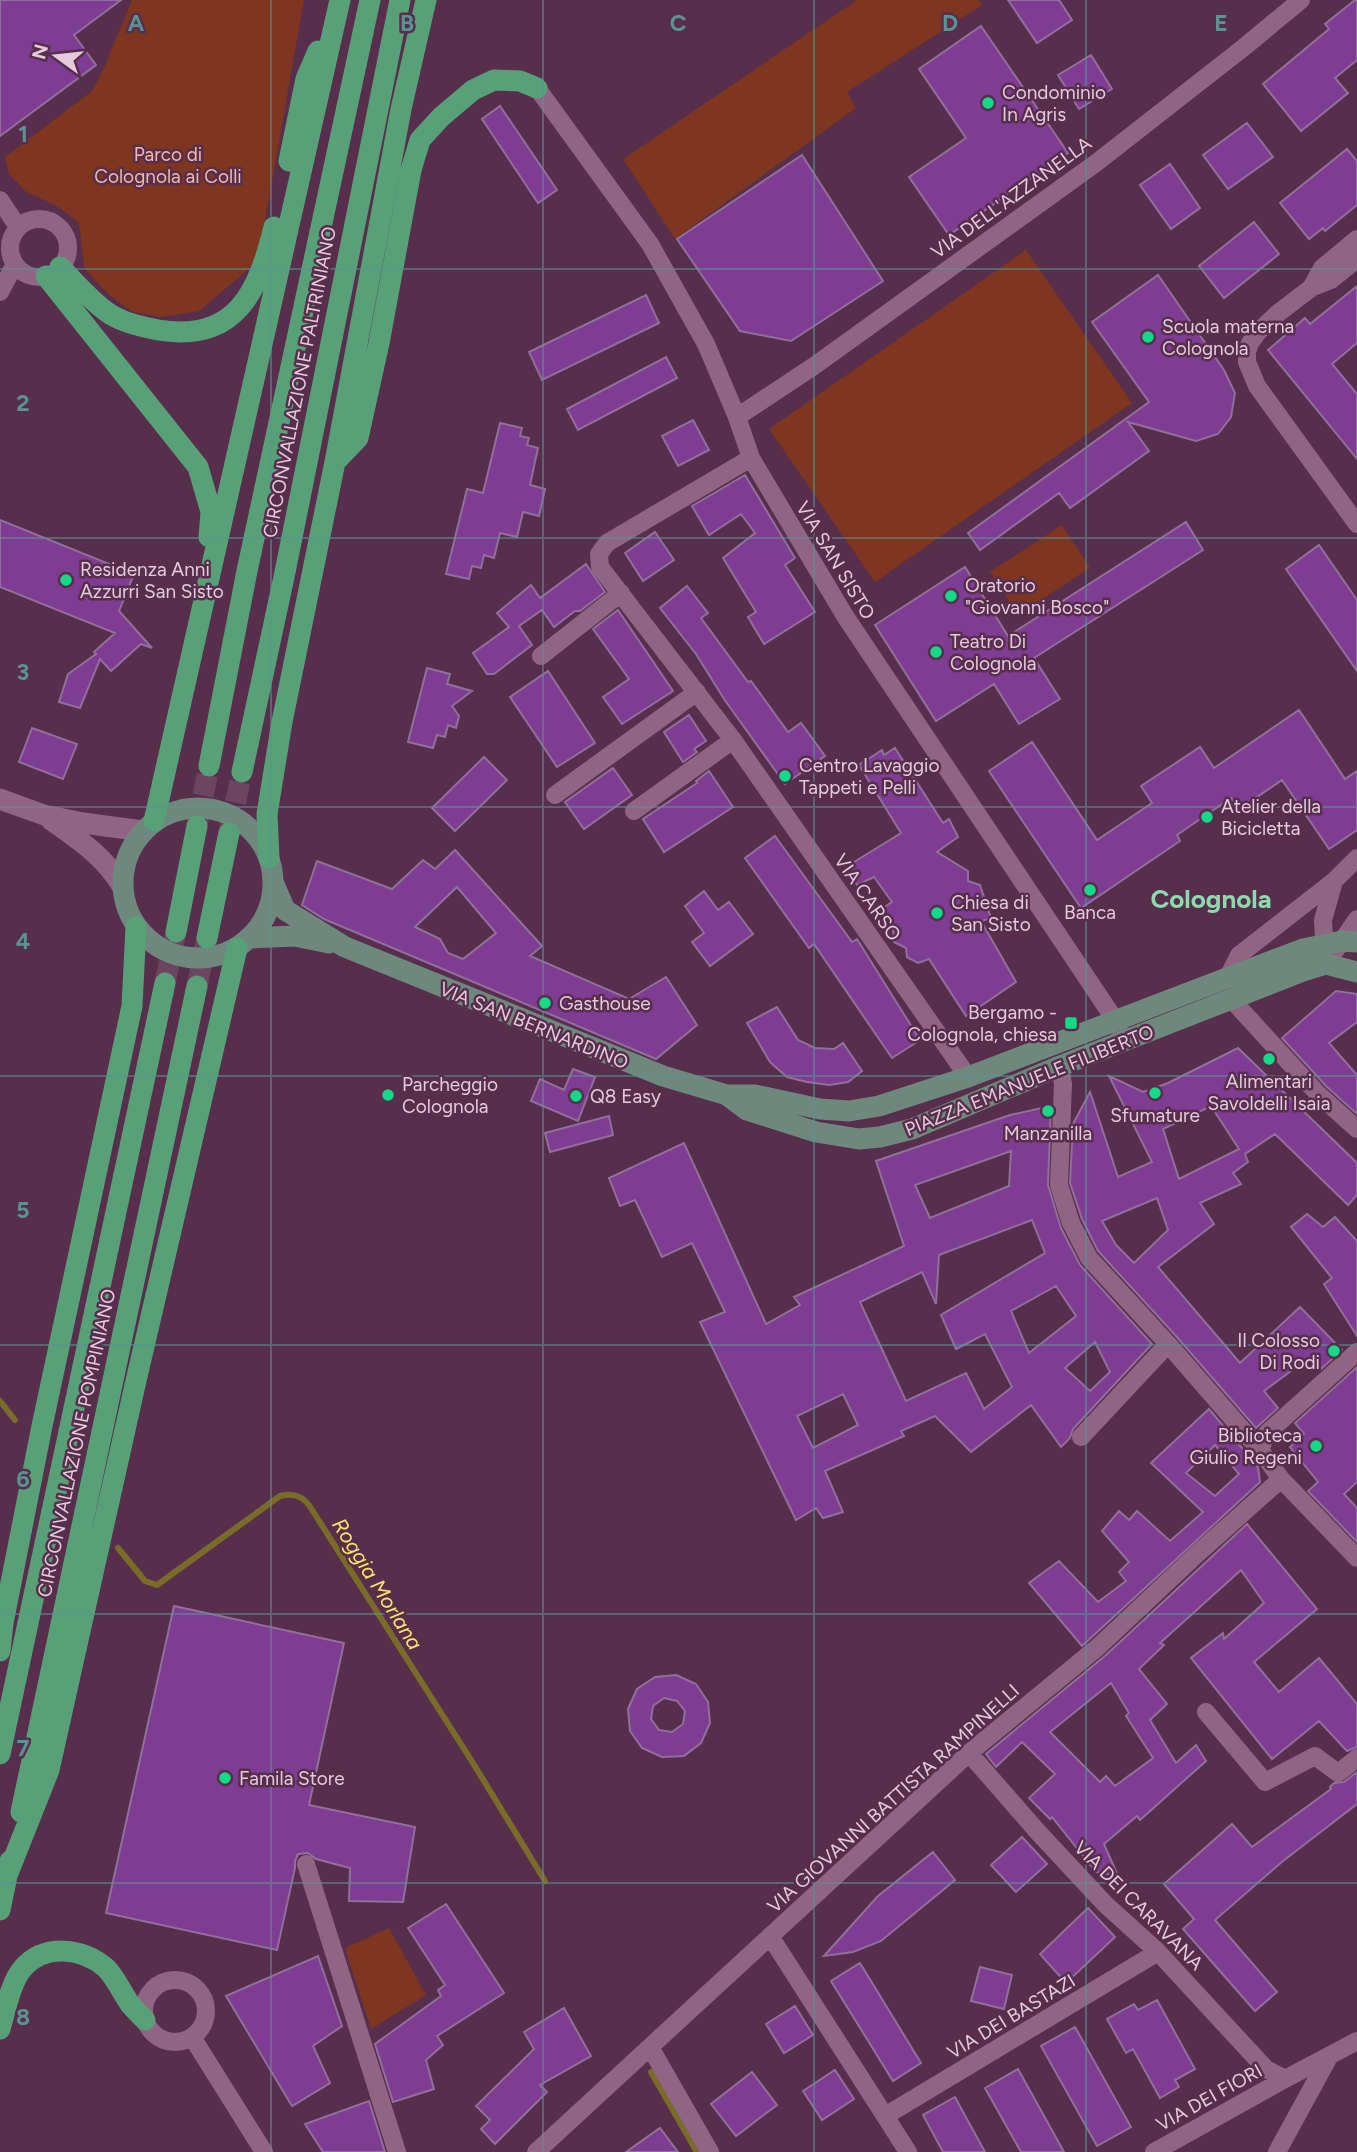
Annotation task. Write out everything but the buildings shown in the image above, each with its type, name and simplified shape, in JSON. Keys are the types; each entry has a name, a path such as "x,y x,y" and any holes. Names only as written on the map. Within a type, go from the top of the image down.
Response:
{"highway":[{"path":"53,271 108,314 148,328 174,333 195,332 219,324 236,313 254,290 267,253 306,79 340,0"},
{"path":"154,822 340,0"},
{"name":"CIRCONVALLAZIONE PALTRINIANO","path":"209,765 247,571 370,0"},
{"name":"CIRCONVALLAZIONE PALTRINIANO","path":"242,772 287,564 400,0"},
{"path":"269,858 267,814 282,722 335,462 401,109 426,0"},
{"path":"335,462 358,439 411,170 420,140 441,117 473,90 494,80 520,80 537,89"},
{"path":"53,271 198,467 211,512 198,590 195,639"},
{"path":"367,286 379,343"},
{"path":"176,932 197,826"},
{"path":"207,938 217,890 239,830"},
{"path":"0,1651 3,1623 42,1426 132,1006 140,931"},
{"path":"8,1873 48,1770 237,947"},
{"name":"CIRCONVALLAZIONE POMPINIANO","path":"0,1754 165,983"},
{"name":"CIRCONVALLAZIONE POMPINIANO","path":"0,1910 197,986"},
{"path":"0,2029 21,1969 34,1959 64,1950 93,1958 109,1971 130,2004 145,2020"}],"main road":[{"name":"VIA SAN BERNARDINO","path":"0,799 44,815 129,828 194,807 214,809 232,815 239,830 258,837 269,858 273,882 285,910 345,947 663,1076 727,1095"},
{"name":"VIA SAN BERNARDINO","path":"44,815 88,845 114,873 122,886"},
{"name":"VIA SAN BERNARDINO","path":"154,822 129,851 122,874 122,886 128,914 140,931 161,949 181,957 203,958 237,947 295,936 345,947"},
{"name":"VIA SAN BERNARDINO","path":"237,947 264,919 273,882"},
{"name":"PIAZZA EMANUELE FILIBERTO","path":"727,1095 755,1095 820,1109 849,1111 878,1106 968,1077 1303,949 1337,948"},
{"name":"PIAZZA EMANUELE FILIBERTO","path":"727,1095 747,1110 816,1132 859,1139 880,1137 912,1129 1060,1066 1303,971 1337,948"},
{"path":"1337,948 1357,972"}],"street":[{"name":"VIA DELL'AZZANELLA","path":"737,417 814,366 1096,163 1301,0"},
{"name":"VIA SAN SISTO","path":"537,89 650,244 706,344 751,458 845,616 1115,1020 1124,1041"},
{"path":"0,200 18,227"},
{"path":"46,219 62,230 68,249 53,271 29,275 15,264 11,257 10,241 18,227 27,221 46,219"},
{"path":"1311,288 1322,268 1357,239"},
{"path":"1357,259 1331,280 1311,288 1277,314 1258,332 1247,352 1247,362 1256,386 1357,524"},
{"path":"0,292 15,264"},
{"name":"VIA CARSO","path":"751,458 607,543 599,554 600,567 733,740 968,1077"},
{"path":"541,656 621,593"},
{"path":"555,795 696,692"},
{"path":"634,811 733,740"},
{"path":"1228,977 1239,955 1334,881 1357,859"},
{"path":"1334,881 1323,920 1337,948 1357,919"},
{"path":"1231,1000 1318,1094 1357,1129"},
{"path":"1060,1066 1063,1084 1059,1185 1071,1223 1088,1258 1168,1344 1260,1450 1281,1479 1357,1558"},
{"path":"1081,1437 1168,1344"},
{"path":"1260,1450 1267,1433 1357,1352"},
{"name":"VIA GIOVANNI BATTISTA RAMPINELLI","path":"536,2152 969,1753 1098,1647 1281,1479"},
{"path":"1206,1712 1265,1782 1315,1756 1338,1773 1357,1758"},
{"name":"VIA DEI CARAVANA","path":"969,1753 1105,1904 1158,1952 1266,2069 1285,2079"},
{"path":"306,1864 397,2152"},
{"path":"770,1936 908,2152"},
{"name":"VIA DEI BASTAZI","path":"885,2116 1158,1952"},
{"path":"168,1980 187,1982 201,1994 206,2010 205,2020 200,2030 192,2037 183,2042 172,2042 153,2033 145,2020 144,2010 146,1999 159,1984 168,1980"},
{"path":"192,2037 264,2152"},
{"name":"VIA DEI FIORI","path":"1154,2152 1357,2041"},
{"path":"650,2047 710,2152"},
{"path":"1277,2152 1329,2057"}],"green space":[{"name":"Parco di Colognola ai Colli","path":"132,0 304,0 258,261 199,311 162,317 133,312 109,295 84,268 79,223 59,207 25,191 9,174 5,157 92,91"},
{"path":"857,0 979,0 982,5 847,92 856,108 675,239 623,159"},
{"path":"1026,250 1132,403 875,582 769,429"},
{"path":"1062,525 1090,568 1018,615 990,572"},
{"path":"389,1928 426,1995 371,2029 345,1948"}],"waterway":[{"name":"Roggia Morlana","path":"0,1401 15,1420"},
{"name":"Roggia Morlana","path":"118,1548 145,1581 157,1585 280,1496 292,1495 303,1499 473,1763 545,1881"},
{"name":"Roggia Morlana","path":"651,2072 697,2152"}],"tunnel":[{"path":"197,826 209,766"},
{"path":"229,833 242,772"},
{"path":"165,983 176,932"},
{"path":"197,986 207,938"}],"place":[{"name":"Condominio In Agris","path":"988,103"},
{"name":"Scuola materna Colognola","path":"1148,337"},
{"name":"Residenza Anni Azzurri San Sisto","path":"66,580"},
{"name":"Oratorio \"Giovanni Bosco\"","path":"951,596"},
{"name":"Teatro Di Colognola","path":"936,652"},
{"name":"Centro Lavaggio Tappeti e Pelli","path":"785,776"},
{"name":"Atelier della Bicicletta","path":"1207,817"},
{"name":"Banca","path":"1090,890"},
{"name":"Chiesa di San Sisto","path":"937,913"},
{"name":"Gasthouse","path":"545,1003"},
{"name":"Bergamo - Colognola, chiesa","path":"1071,1023"},
{"name":"Alimentari Savoldelli Isaia","path":"1269,1059"},
{"name":"Sfumature","path":"1155,1093"},
{"name":"Parcheggio Colognola","path":"388,1095"},
{"name":"Q8 Easy","path":"576,1096"},
{"name":"Manzanilla","path":"1048,1111"},
{"name":"Il Colosso Di Rodi","path":"1334,1351"},
{"name":"Biblioteca Giulio Regeni","path":"1316,1446"},
{"name":"Famila Store","path":"225,1778"}],"district":[{"name":"Colognola","path":"1211,899"}]}
